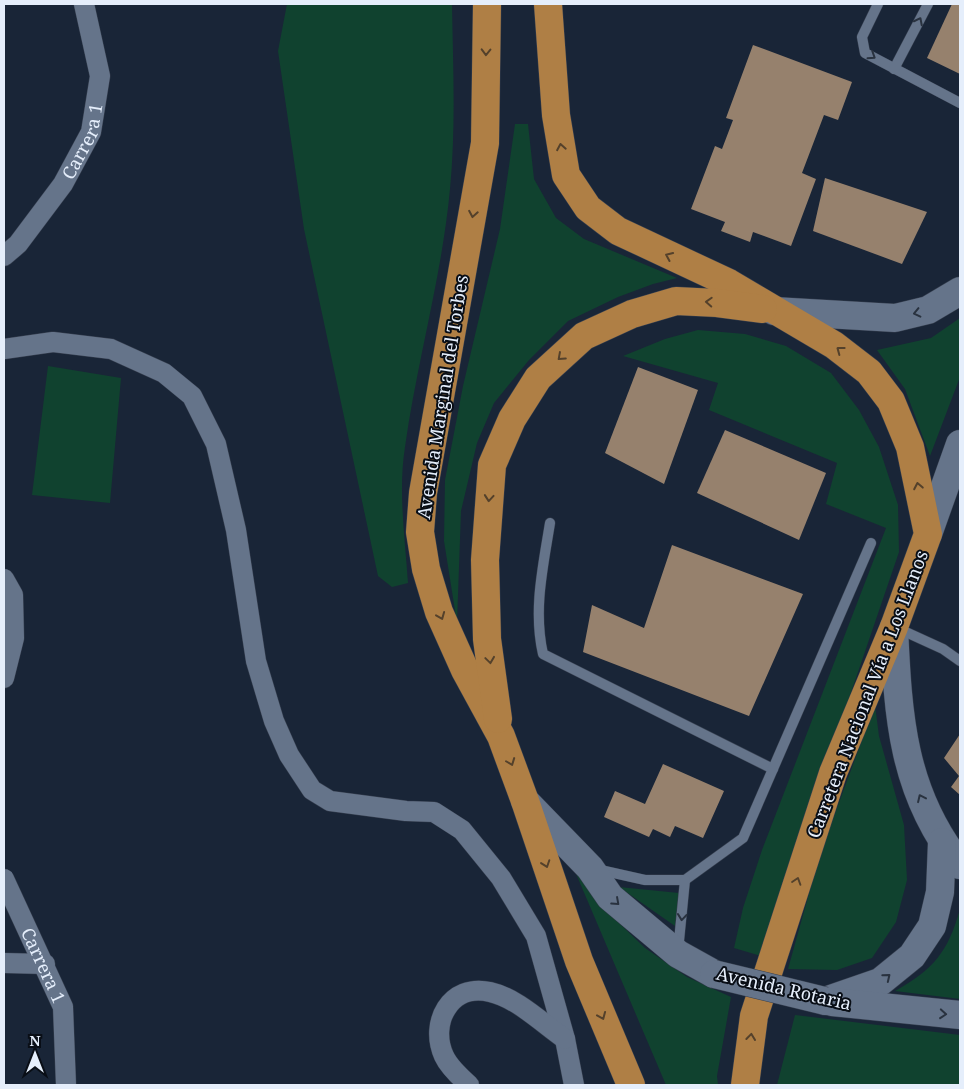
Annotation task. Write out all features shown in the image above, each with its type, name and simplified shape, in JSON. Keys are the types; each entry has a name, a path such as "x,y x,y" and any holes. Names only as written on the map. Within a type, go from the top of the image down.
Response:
{"highway":[{"name":"Avenida Marginal del Torbes","path":"487,4 485,143 422,494 420,532 426,569 439,612 465,670 501,736 525,801"},
{"path":"548,4 556,115 566,175 588,208 618,231 729,283 834,345 869,372 891,401 910,447 928,534"},
{"path":"501,736 487,629 485,560 492,465 512,419 538,378 584,336 632,314 676,301 717,303 774,310"},
{"name":"Carretera Nacional Vía a Los Llanos","path":"745,1085 754,1016 833,773 894,626 928,534"},
{"path":"525,801 580,961 631,1085"}],"main road":[{"path":"774,310 895,318 928,310 960,291"},
{"path":"928,534 960,444"},
{"path":"894,626 897,694 902,740 913,780 942,842 960,865"},
{"name":"Avenida Rotaria","path":"525,801 590,868 610,897 678,954 714,974 826,1001 960,1015"},
{"path":"826,1001 880,982 912,956 932,926 940,892 942,842"}],"street":[{"name":"Carrera 1","path":"4,256 18,244 63,184 91,132 100,76 84,4"},
{"path":"4,349 53,342 111,349 164,373 192,396 216,444 236,530 256,661 274,721 289,755 312,790 330,800 406,812 434,812 462,830 501,878 536,936 564,1039 574,1085"},
{"path":"4,579 13,595 14,638 4,678"},
{"name":"Carrera 1","path":"4,880 45,964 63,1007 66,1085"},
{"path":"4,963 45,964"},
{"path":"469,1085 448,1064 442,1049 440,1036 442,1014 454,998 463,993 480,991 496,994 527,1012 564,1039"}],"lane":[{"path":"878,4 862,37 862,45 866,53 960,104"},
{"path":"894,69 928,4"},
{"path":"550,523 538,602 538,631 543,654 773,769"},
{"path":"590,868 645,880 685,880 743,838 871,543"},
{"path":"894,626 943,649 960,661"},
{"path":"678,954 685,880"}],"green space":[{"path":"287,4 452,4 454,120 450,189 441,254 410,415 403,464 403,515 408,583 392,587 378,576 304,229 278,51"},
{"path":"515,124 528,124 534,179 556,218 584,239 677,278 653,284 618,297 568,321 529,360 494,403 477,443 461,511 457,623 444,541 445,480 463,386 500,229"},
{"path":"960,318 960,377 930,456 905,389 877,350 931,338"},
{"path":"698,330 745,334 786,346 831,373 859,410 879,447 898,505 899,552 761,956 734,948 743,908 762,850 886,528 826,504 837,463 709,410 718,383 623,356 665,339"},
{"path":"48,366 121,378 110,503 32,495"},
{"path":"875,705 879,736 904,825 907,880 896,922 872,958 837,970 788,969 820,854"},
{"path":"574,869 596,901 645,948 687,977 731,997 717,1076 718,1085 666,1085"},
{"path":"619,887 679,893 675,926"},
{"path":"960,909 960,999 895,991 920,975 938,958 950,937"},
{"path":"795,1015 960,1035 960,1085 777,1085"}],"building":[{"path":"952,4 960,4 960,74 927,58"},
{"path":"753,45 852,82 838,120 824,115 802,173 816,179 791,246 753,232 750,242 721,231 725,222 691,209 715,146 722,149 733,120 726,118"},
{"path":"825,178 927,212 902,264 813,231"},
{"path":"638,367 698,390 664,484 605,453"},
{"path":"725,430 826,473 799,540 697,493"},
{"path":"672,545 803,594 749,716 583,652 592,605 644,628"},
{"path":"960,734 960,795 951,787 959,776 944,758"},
{"path":"663,764 724,791 703,838 675,826 670,837 653,829 649,837 604,817 615,791 645,804"}]}
